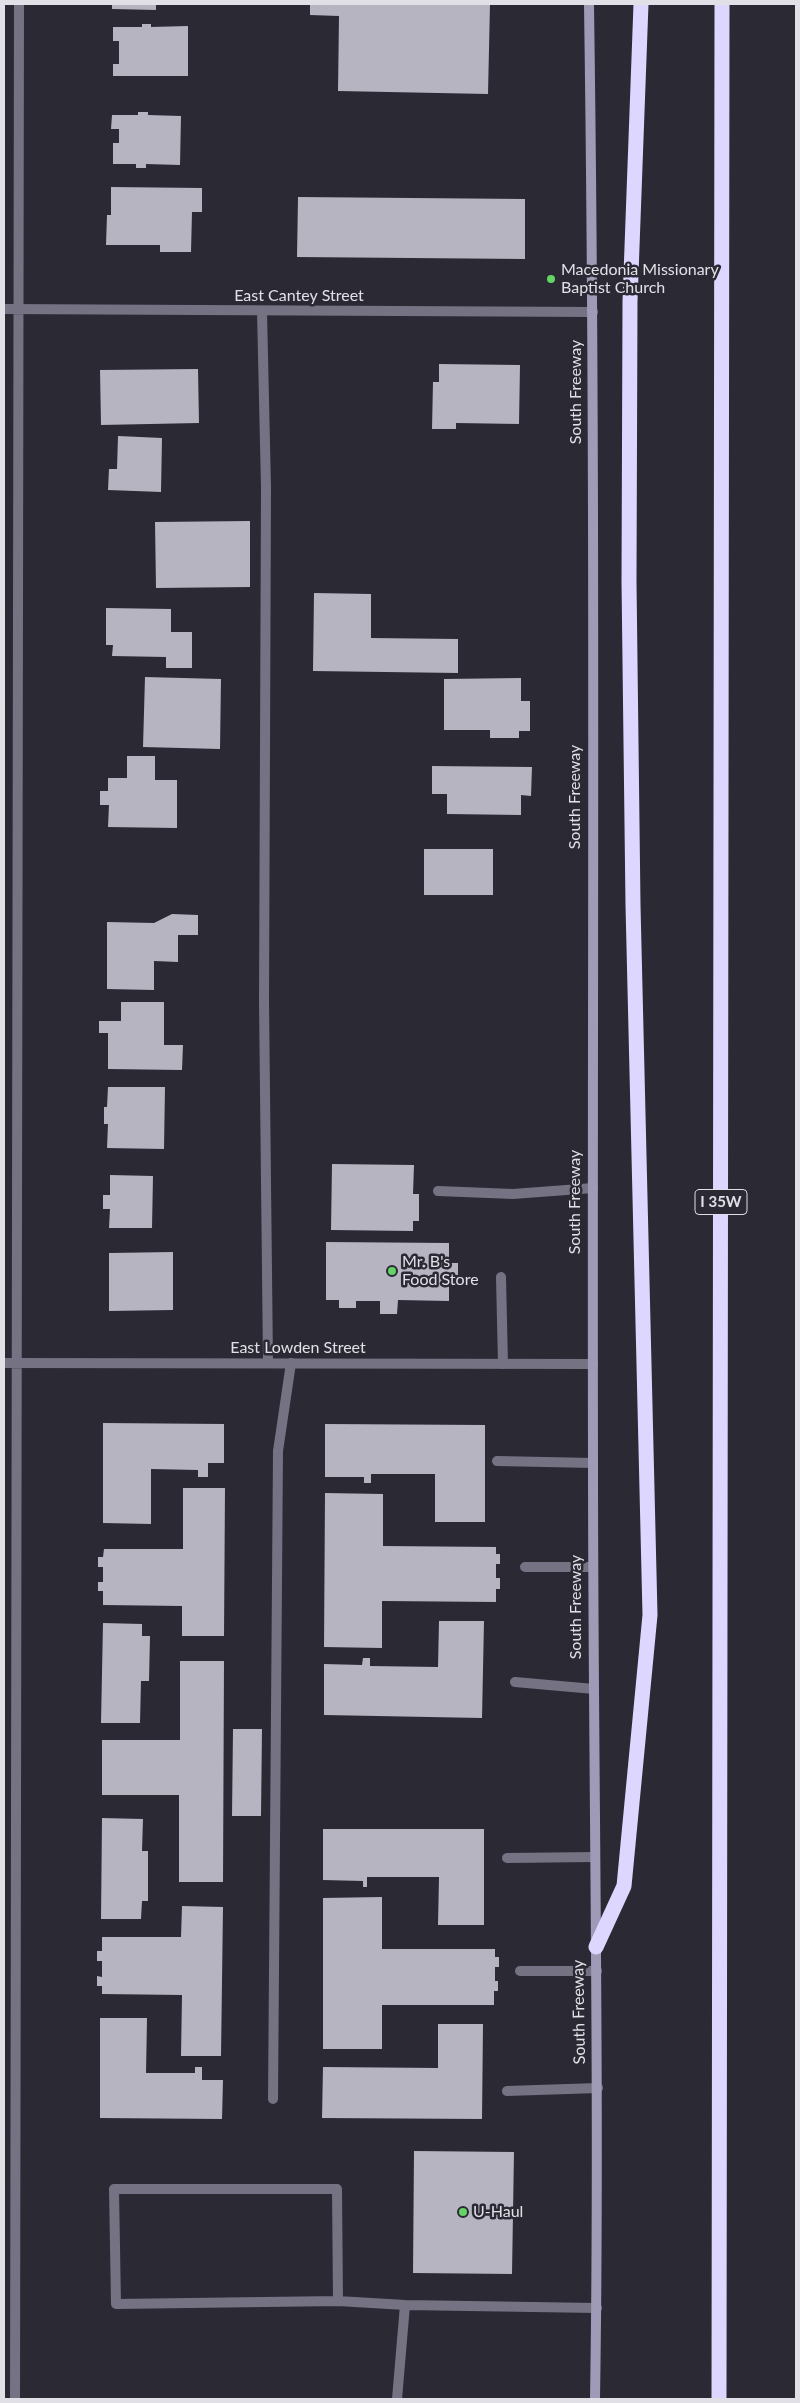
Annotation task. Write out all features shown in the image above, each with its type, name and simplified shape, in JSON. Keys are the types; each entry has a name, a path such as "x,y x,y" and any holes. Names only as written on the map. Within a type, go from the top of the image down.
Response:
{"highway":[{"path":"596,1947 624,1886 650,1615 633,905 629,581 630,301 640,4"},
{"name":"I 35W","path":"720,2399 722,4"}],"main road":[{"name":"South Freeway","path":"589,4 593,312 593,1567 598,2088 595,2399"}],"street":[{"path":"15,2399 19,4"},
{"name":"East Cantey Street","path":"4,310 593,312"},
{"path":"262,311 266,488 264,1001 268,1363"},
{"path":"438,1191 513,1194 593,1188"},
{"path":"501,1277 503,1364"},
{"name":"East Lowden Street","path":"4,1363 593,1364"},
{"path":"273,2099 278,1451 291,1363"},
{"path":"497,1462 593,1463"},
{"path":"525,1567 593,1567"},
{"path":"515,1682 594,1689"},
{"path":"507,1858 595,1857"},
{"path":"520,1971 597,1971"},
{"path":"507,2091 598,2088"},
{"path":"338,2301 337,2189 114,2189 116,2304 338,2301 405,2305 597,2308"},
{"path":"397,2399 405,2305"}],"building":[{"path":"112,4 156,4 156,10 112,9"},
{"path":"310,4 490,4 488,94 338,91 339,16 310,15"},
{"path":"142,24 151,24 151,27 188,26 188,76 113,76 113,64 119,64 119,41 113,41 113,27 142,27"},
{"path":"138,112 148,112 148,115 181,116 180,165 146,164 146,168 136,168 136,164 113,164 113,143 119,143 119,129 111,129 112,115 138,115"},
{"path":"111,187 202,188 202,212 192,212 191,252 160,252 160,245 106,245 107,215 111,215"},
{"path":"298,197 525,199 525,259 297,257"},
{"path":"439,364 520,365 519,424 456,423 456,429 432,429 433,382 439,382"},
{"path":"198,369 199,423 101,425 100,370"},
{"path":"118,436 162,438 161,492 108,490 109,469 117,469"},
{"path":"250,521 250,587 156,588 155,522"},
{"path":"314,593 371,594 371,638 458,639 458,673 313,671"},
{"path":"106,608 171,609 171,632 192,632 192,668 166,668 166,657 112,656 113,645 106,645"},
{"path":"145,677 221,679 220,749 143,747"},
{"path":"521,678 521,701 530,701 530,731 519,731 519,738 490,738 490,730 444,730 444,679"},
{"path":"127,756 155,756 155,780 177,780 177,828 108,827 109,805 100,805 100,791 108,791 108,778 127,778"},
{"path":"432,766 532,767 531,796 521,795 521,815 447,814 447,794 432,794"},
{"path":"424,849 493,849 493,895 424,895"},
{"path":"172,914 198,915 198,935 178,935 178,962 154,961 154,990 107,989 107,922 154,923"},
{"path":"121,1002 164,1002 164,1045 183,1045 182,1070 108,1069 108,1033 99,1033 99,1021 121,1021"},
{"path":"108,1087 165,1087 164,1149 107,1148 108,1124 104,1124 104,1107 107,1107"},
{"path":"332,1164 414,1165 413,1194 419,1194 419,1221 413,1221 413,1231 331,1230"},
{"path":"110,1175 153,1176 152,1228 109,1228 110,1209 103,1209 103,1195 110,1195"},
{"name":"Mr. B's Food Store","path":"326,1242 449,1243 449,1263 458,1263 458,1279 449,1279 449,1301 398,1300 397,1314 380,1314 380,1301 356,1301 356,1308 339,1308 339,1300 326,1300"},
{"path":"173,1252 173,1310 109,1311 109,1253"},
{"path":"103,1423 224,1424 224,1463 208,1463 208,1477 198,1477 198,1470 151,1469 151,1524 103,1523"},
{"path":"325,1424 485,1425 485,1522 435,1522 435,1474 371,1474 371,1483 364,1483 364,1477 325,1477"},
{"path":"183,1488 225,1488 224,1636 182,1636 182,1606 103,1605 103,1591 98,1591 98,1582 103,1582 103,1567 98,1567 98,1557 103,1557 104,1549 183,1549"},
{"path":"325,1493 383,1494 383,1546 496,1547 496,1554 500,1554 500,1564 496,1564 496,1578 500,1578 500,1589 496,1589 496,1602 382,1601 382,1648 324,1647"},
{"path":"439,1621 484,1621 482,1718 324,1715 324,1664 362,1665 363,1658 370,1658 370,1666 438,1667"},
{"path":"103,1623 142,1624 142,1636 150,1636 149,1681 141,1681 140,1723 101,1723"},
{"path":"180,1661 224,1661 223,1882 179,1882 179,1795 102,1795 102,1740 180,1740"},
{"path":"233,1729 262,1729 261,1816 232,1816"},
{"path":"102,1818 143,1819 142,1851 148,1851 148,1901 142,1901 141,1919 101,1919"},
{"path":"323,1829 484,1829 484,1925 438,1925 439,1877 367,1877 367,1887 363,1887 363,1881 323,1880"},
{"path":"382,1897 382,1949 495,1949 495,1957 499,1957 499,1967 495,1967 495,1981 498,1981 498,1991 494,1991 494,2005 382,2005 382,2049 323,2049 323,1898"},
{"path":"182,1906 223,1907 221,2056 181,2056 182,1995 102,1994 102,1986 97,1986 97,1976 102,1977 102,1961 97,1961 97,1951 102,1951 102,1937 181,1937"},
{"path":"100,2018 147,2018 146,2073 195,2073 195,2067 202,2067 202,2080 223,2080 222,2119 100,2118"},
{"path":"438,2024 483,2024 482,2119 322,2118 323,2067 438,2068"},
{"name":"U-Haul","path":"414,2151 514,2152 512,2274 413,2273"}],"place":[{"name":"Macedonia Missionary Baptist Church","path":"551,279"},
{"name":"Mr. B's Food Store","path":"392,1271"},
{"name":"U-Haul","path":"463,2212"}]}
